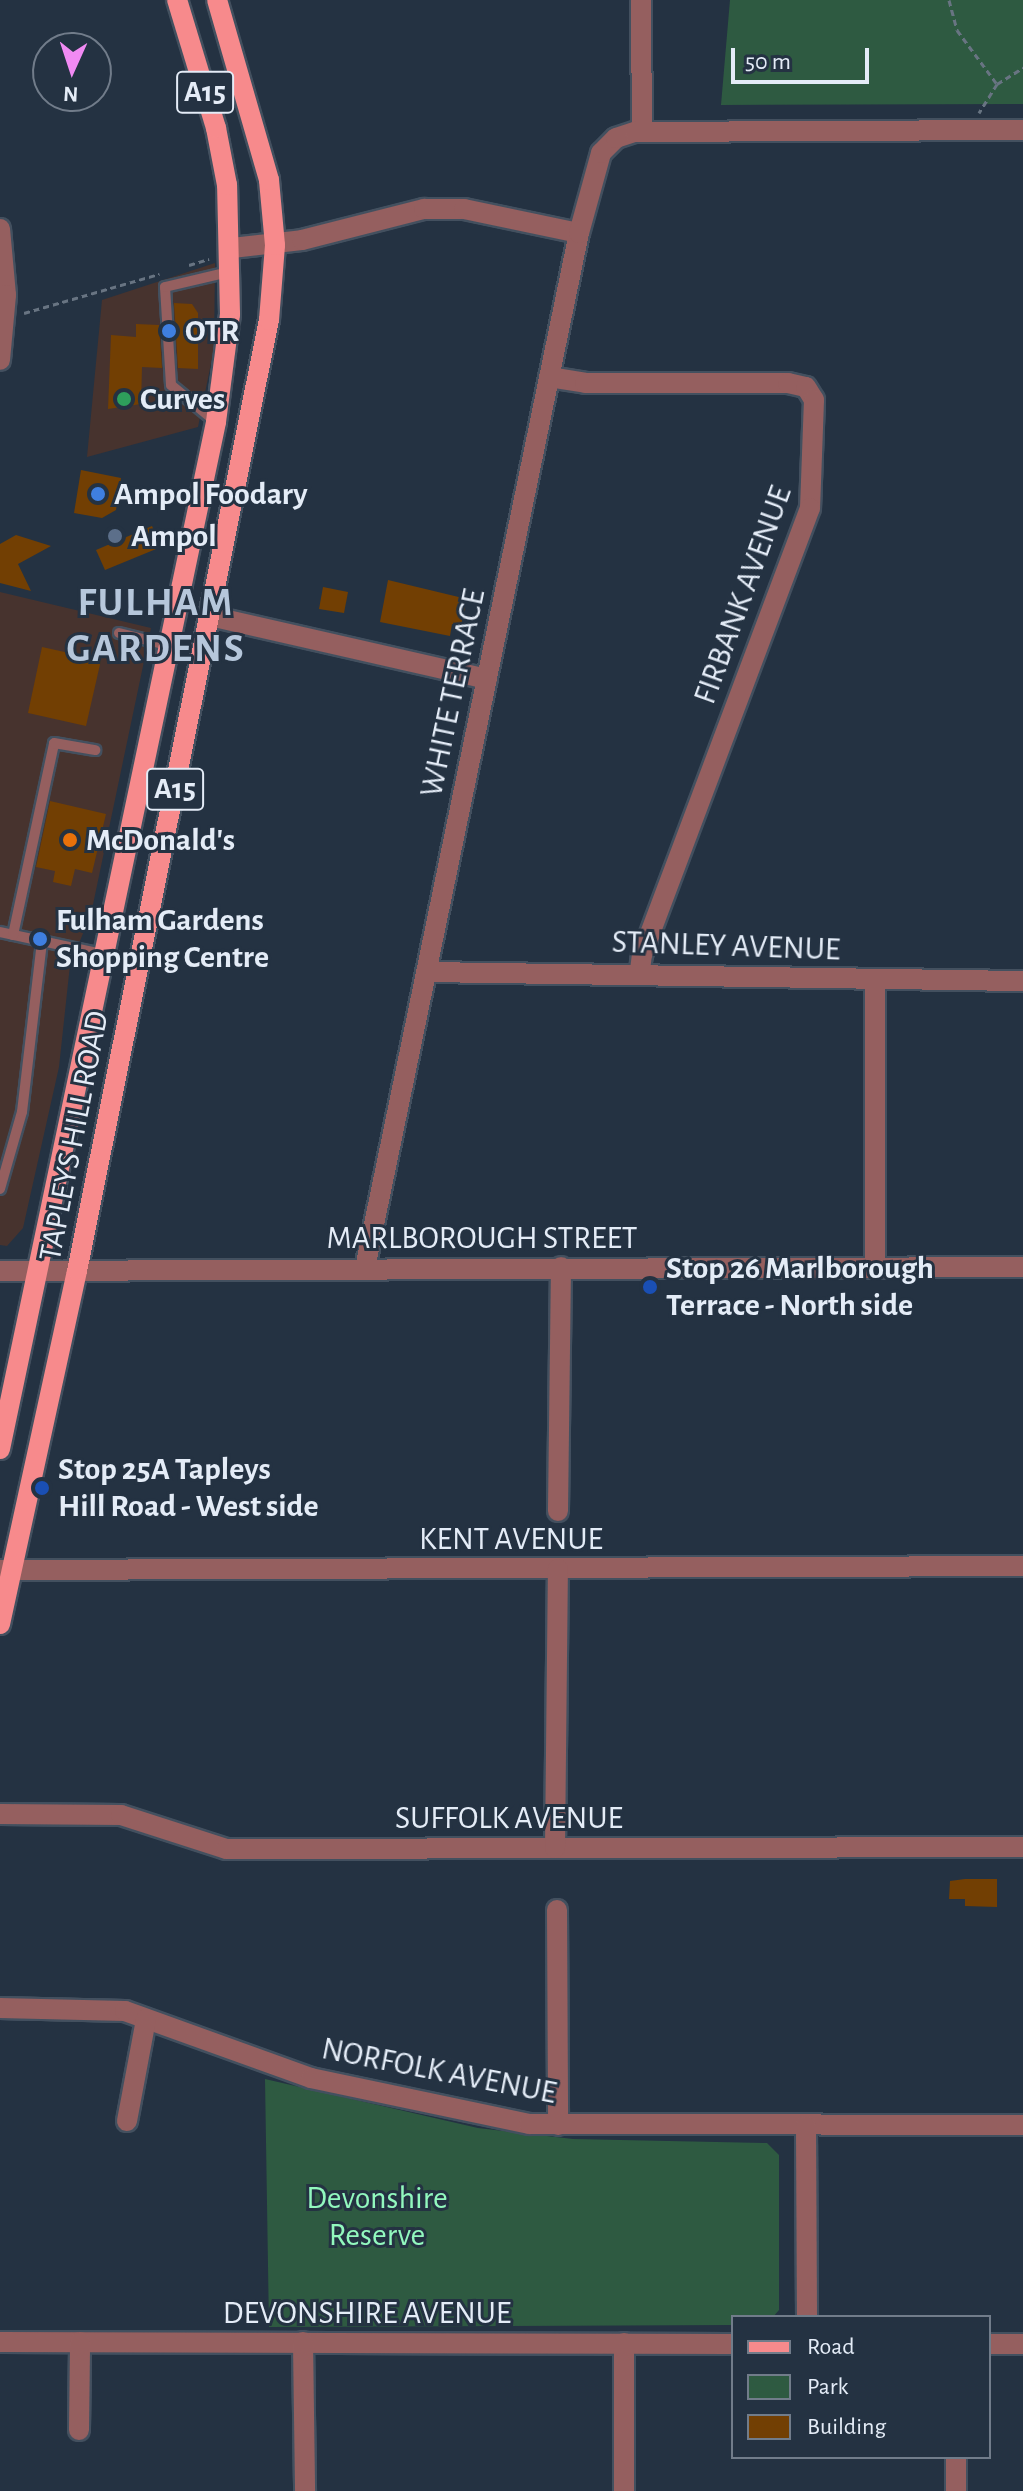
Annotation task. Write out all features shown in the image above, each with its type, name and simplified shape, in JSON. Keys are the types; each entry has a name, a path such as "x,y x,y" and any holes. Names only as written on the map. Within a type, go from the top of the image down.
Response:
{"main road":[{"name":"TAPLEYS HILL ROAD","path":"0,1449 216,422 227,259 216,128 177,0"},
{"name":"TAPLEYS HILL ROAD","path":"0,1624 5,1571 77,1271 257,397 275,245 257,123 217,0"}],"street":[{"path":"641,0 642,132 1023,130"},
{"name":"WHITE TERRACE","path":"365,1268 579,233 601,153 616,138 642,132"},
{"path":"227,259 424,209 464,209 579,233"},
{"path":"0,229 8,319 0,360"},
{"name":"FIRBANK AVENUE","path":"549,377 585,383 788,383 806,387 814,400 810,508 642,954 640,971"},
{"path":"210,616 487,679"},
{"name":"STANLEY AVENUE","path":"427,972 640,971 1022,982"},
{"path":"875,980 875,1267"},
{"path":"558,1511 561,1267"},
{"name":"MARLBOROUGH STREET","path":"0,1271 1023,1267"},
{"name":"KENT AVENUE","path":"5,1571 1023,1566"},
{"path":"555,1848 558,1569"},
{"name":"SUFFOLK AVENUE","path":"0,1814 121,1815 226,1849 1023,1847"},
{"path":"557,1910 558,2125"},
{"name":"NORFOLK AVENUE","path":"0,2008 108,2008 311,2078 558,2125 1023,2125"},
{"path":"127,2121 146,2019"},
{"path":"806,2126 807,2315"},
{"name":"DEVONSHIRE AVENUE","path":"0,2342 731,2344"},
{"path":"79,2430 80,2342"},
{"path":"303,2342 305,2491"},
{"path":"624,2343 624,2491"},
{"path":"991,2344 1023,2344"},
{"path":"956,2459 956,2491"}],"lane":[{"path":"216,422 171,385 165,287 227,259"},
{"path":"119,633 167,645"},
{"path":"13,935 54,743 95,750"},
{"path":"0,932 140,962"},
{"path":"0,1189 22,1112 42,941"}],"path":[{"path":"949,0 957,30 997,84"},
{"path":"977,118 997,84 1023,68"},
{"path":"187,266 227,259"},
{"path":"8,319 172,270"}],"shaded area":[{"path":"215,263 214,349 198,427 87,457 102,300"},
{"name":"Fulham Gardens Shopping Centre","path":"0,592 151,628 91,914 70,965 59,1067 23,1228 7,1246 0,1245"}],"green space":[{"path":"730,0 1023,0 1023,104 721,105"},
{"name":"Devonshire Reserve","path":"265,2079 478,2128 573,2139 767,2143 779,2155 779,2310 775,2315 731,2315 731,2325 269,2327"}],"building":[{"path":"174,303 192,304 198,313 198,369 178,368"},
{"path":"136,324 159,325 162,368 142,367 141,404 108,409 111,335 136,337"},
{"name":"Ampol Foodary","path":"81,470 121,478 116,510 102,518 74,513"},
{"path":"152,526 161,547 105,570 96,550"},
{"path":"16,535 51,546 18,564 31,591 0,583 0,544"},
{"path":"388,580 467,599 461,626 452,624 450,636 380,622"},
{"path":"323,587 348,592 344,613 319,609"},
{"path":"42,647 101,660 86,726 28,713"},
{"name":"McDonald's","path":"50,801 106,814 92,873 75,869 71,886 53,882 55,871 36,867"},
{"path":"997,1879 997,1907 965,1906 965,1899 949,1899 950,1881"}],"place":[{"name":"OTR","path":"169,331"},
{"name":"Curves","path":"124,399"},
{"name":"Ampol Foodary","path":"98,494"},
{"name":"Ampol","path":"115,536"},
{"name":"McDonald's","path":"70,840"},
{"name":"Fulham Gardens Shopping Centre","path":"40,939"},
{"name":"Stop 26 Marlborough Terrace - North side","path":"650,1287"},
{"name":"Stop 25A Tapleys Hill Road - West side","path":"42,1488"}],"district":[{"name":"FULHAM GARDENS","path":"156,626"}]}
